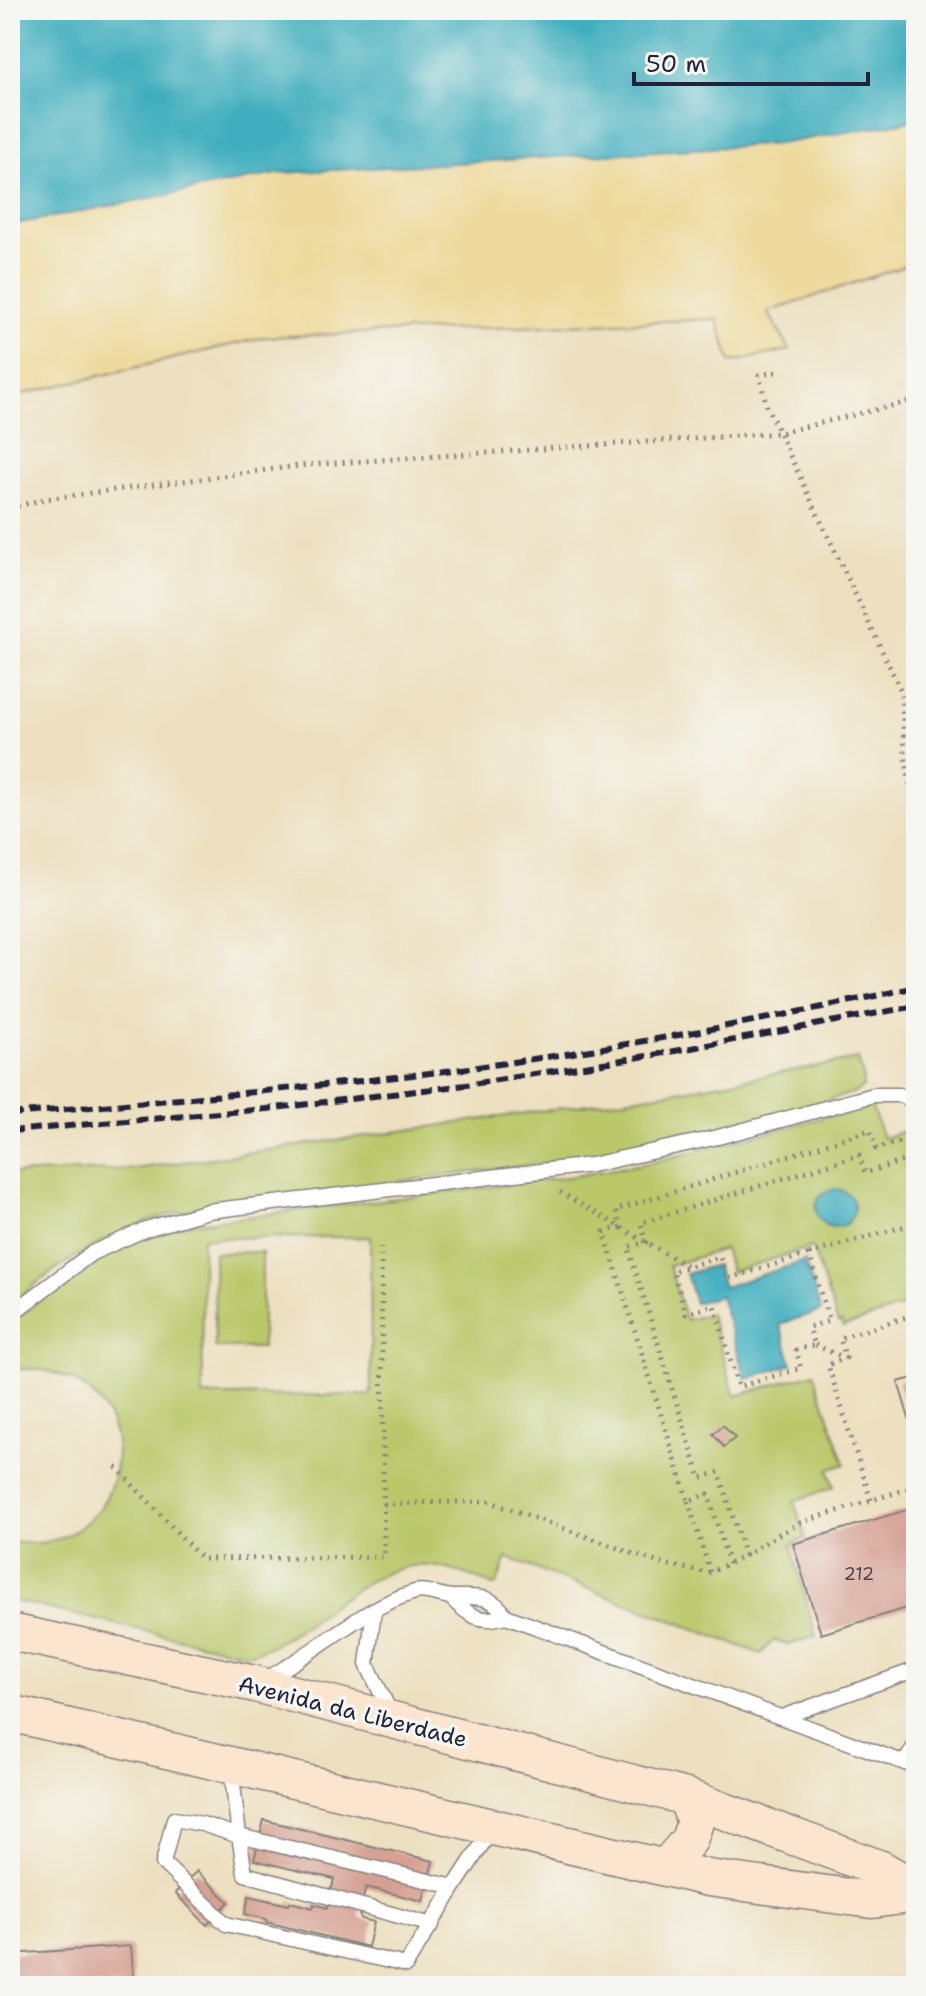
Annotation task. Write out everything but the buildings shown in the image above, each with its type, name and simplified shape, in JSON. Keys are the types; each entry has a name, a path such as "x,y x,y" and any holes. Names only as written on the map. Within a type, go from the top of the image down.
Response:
{"main road":[{"name":"Avenida da Liberdade","path":"12,1634 255,1684 686,1797 881,1869 916,1891"},
{"name":"Avenida da Liberdade","path":"10,1713 708,1878 872,1900 916,1891"},
{"path":"667,1866 689,1840 695,1822 686,1797"}],"lane":[{"path":"10,1315 92,1253 146,1229 208,1211 591,1165 718,1137 874,1095 899,1095 916,1102"},
{"path":"255,1684 281,1671 374,1610 418,1591 450,1597 465,1612 488,1621 506,1616 911,1765 916,1743"},
{"path":"374,1610 367,1664 395,1720"},
{"path":"782,1717 909,1672"},
{"path":"231,1767 245,1874 432,1925"},
{"path":"454,1887 174,1819 163,1863 226,1924 406,1965 493,1826"}],"path":[{"path":"776,372 759,375 767,407 901,691 905,754 916,825"},
{"path":"10,508 45,499 306,465 779,433 916,400"},
{"path":"621,1227 616,1210 870,1130 876,1149 915,1139"},
{"path":"646,1242 641,1223 685,1209 859,1155 865,1173 916,1157"},
{"path":"528,1173 689,1267"},
{"path":"846,1358 815,1345 796,1350 801,1368 738,1387 714,1305 686,1314 673,1271 720,1257 727,1279 916,1223"},
{"path":"621,1227 604,1232 710,1572"},
{"path":"646,1242 628,1247 700,1478 719,1472 745,1556"},
{"path":"116,1467 202,1559 384,1557 381,1247"},
{"path":"809,1254 829,1321 809,1327 815,1345"},
{"path":"846,1358 840,1338 916,1314"},
{"path":"846,1358 828,1365 871,1500"},
{"path":"384,1504 488,1501 659,1563 710,1572 745,1556 800,1523 916,1486"},
{"path":"688,1501 708,1494 729,1564"}],"green space":[{"path":"858,1059 863,1087 856,1092 732,1128 591,1157 203,1207 158,1218 90,1248 10,1305 10,1174 134,1169 666,1093"},
{"path":"871,1105 883,1138 916,1127 916,1302 843,1327 842,1322 838,1323 812,1247 731,1272 724,1249 669,1266 686,1320 710,1314 735,1396 814,1373 845,1464 828,1470 834,1487 794,1501 806,1538 791,1544 816,1636 789,1645 774,1640 761,1654 507,1558 496,1586 434,1566 413,1566 385,1574 371,1580 278,1642 247,1654 10,1600 10,1541 47,1541 78,1529 100,1507 113,1479 117,1449 109,1419 90,1393 52,1372 28,1369 10,1371 10,1323 90,1261 187,1224 568,1177 654,1162","holes":["370,1237 371,1395 203,1396 202,1238"]},
{"path":"262,1252 262,1348 215,1348 214,1253"}],"sand":[{"path":"916,63 916,262 768,312 790,350 731,362 717,319 265,337 10,397 10,161"}],"water":[{"path":"10,10 916,10 916,120 778,144 282,173 10,225"},
{"path":"835,1189 848,1195 854,1208 848,1221 835,1227 822,1221 816,1208 822,1195"},
{"path":"805,1261 821,1311 780,1324 792,1364 746,1379 720,1296 695,1303 686,1274 716,1265 723,1287"}],"railway":[{"path":"10,1114 293,1088 519,1061 690,1033 916,987"},
{"path":"10,1131 267,1109 466,1085 659,1054 916,1006"}]}
